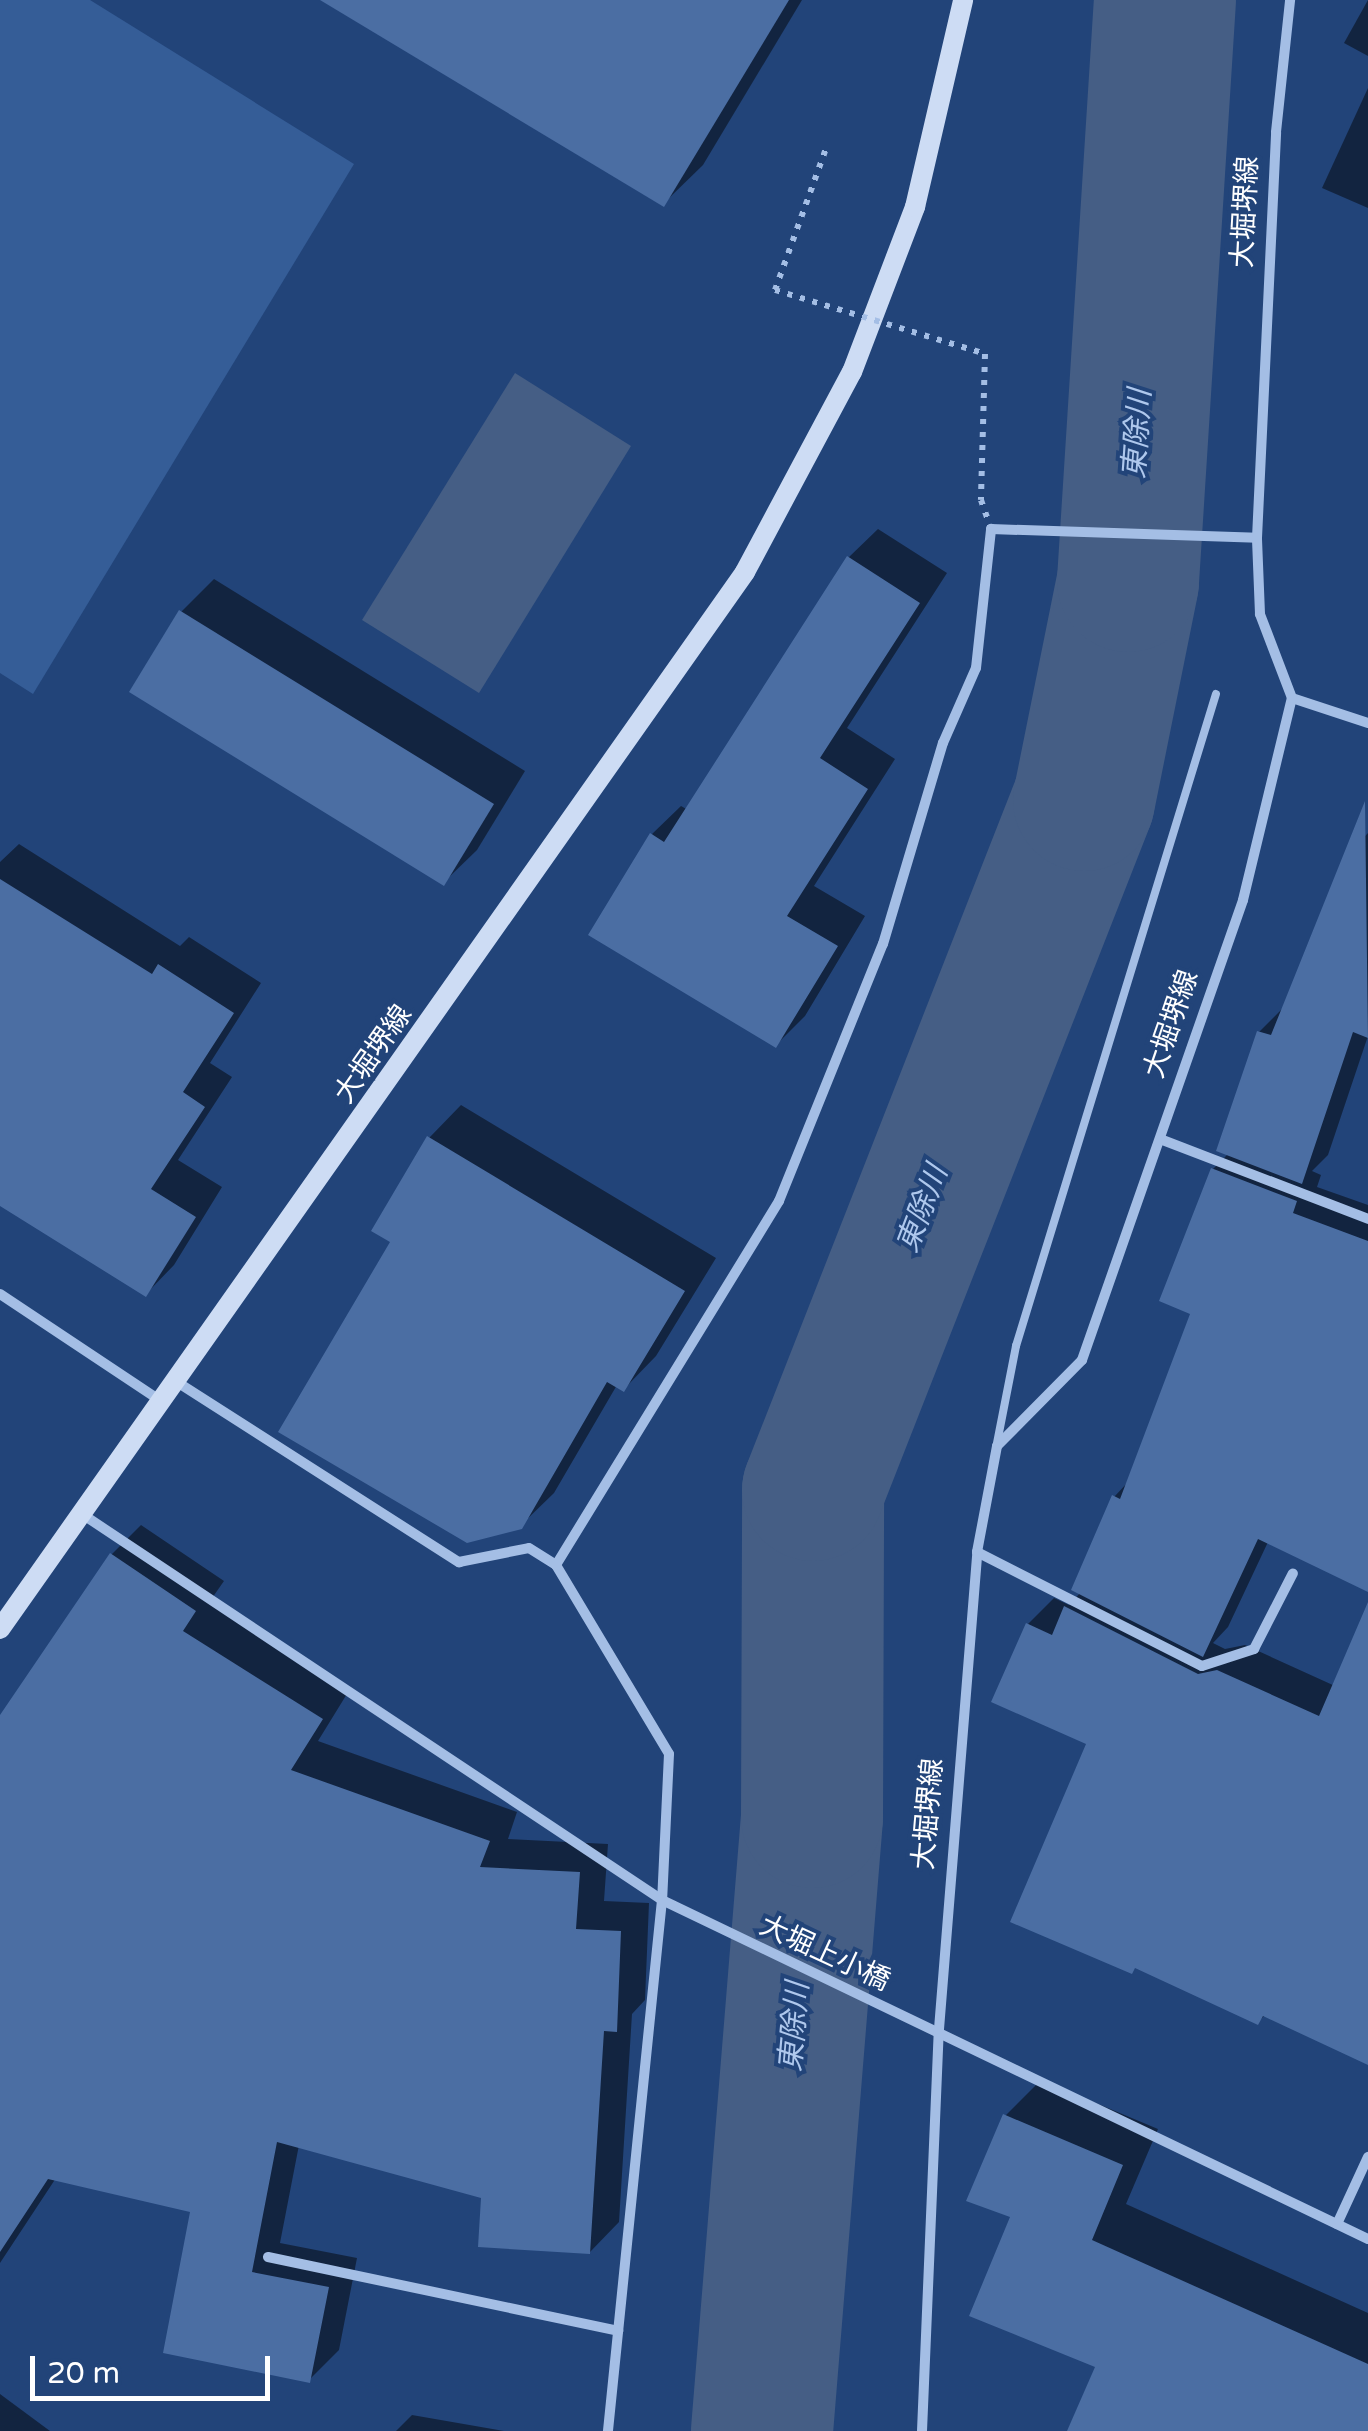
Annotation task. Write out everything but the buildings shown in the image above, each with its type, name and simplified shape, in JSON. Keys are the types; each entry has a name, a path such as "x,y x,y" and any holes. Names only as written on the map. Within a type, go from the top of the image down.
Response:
{"main road":[{"name":"大堀堺線","path":"0,1629 745,572 852,372 914,207 963,0"}],"street":[{"name":"大堀堺線","path":"922,2431 939,2030 977,1552 997,1446 1082,1360 1243,900 1292,698 1260,614 1258,538 1276,132 1290,0"},
{"path":"556,1565 779,1201 883,944 942,743 976,668 990,529 1258,538"},
{"path":"1292,698 1368,722"},
{"path":"1160,1139 1368,1218"},
{"path":"0,1294 162,1402"},
{"path":"177,1382 460,1562 529,1548 556,1565 668,1754 662,1900 608,2431"},
{"name":"大堀上小橋","path":"82,1514 662,1900 1368,2239"},
{"path":"977,1552 1202,1666 1254,1649 1294,1574"},
{"path":"1337,2224 1368,2157"},
{"path":"268,2257 618,2331"}],"lane":[{"path":"997,1446 1016,1346 1216,694"}],"path":[{"path":"826,148 775,290 984,354 981,500 990,529"}],"shaded area":[{"path":"0,0 90,0 354,164 33,694 0,673"},
{"path":"515,373 631,446 479,693 362,620"}],"waterway":[{"name":"東除川","path":"762,2431 812,1817 813,1490 1084,800 1128,581 1165,0"}]}
